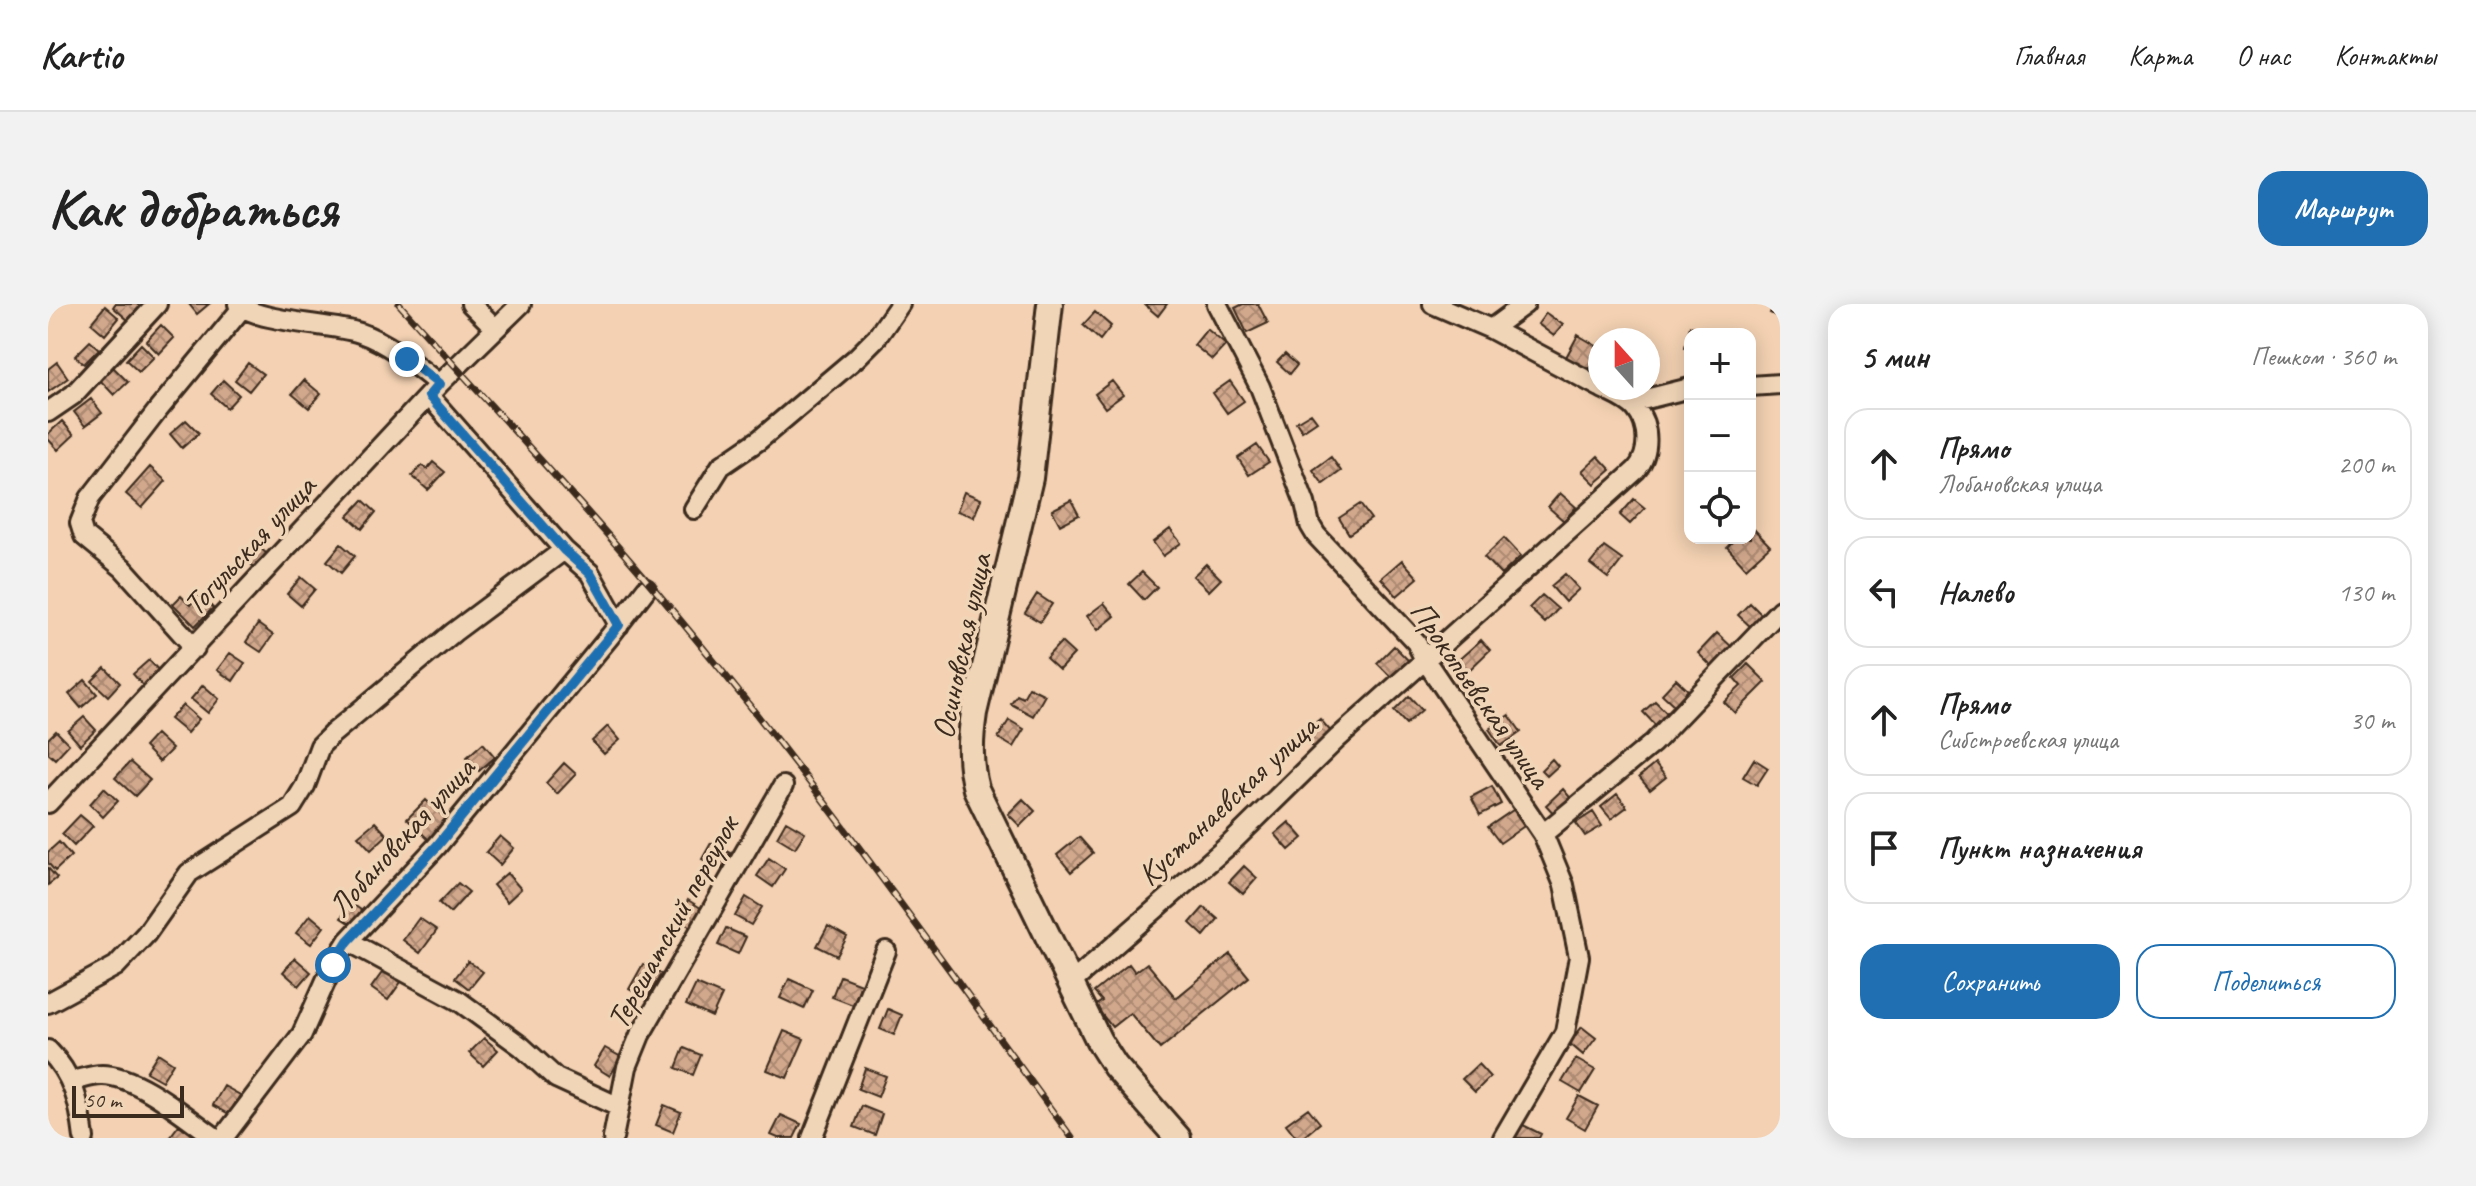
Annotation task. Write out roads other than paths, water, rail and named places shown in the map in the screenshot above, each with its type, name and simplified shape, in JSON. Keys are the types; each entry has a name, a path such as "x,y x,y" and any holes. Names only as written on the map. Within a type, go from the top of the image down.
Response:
{"main road":[{"name":"Осиновская улица","path":"1050,304 1030,478 974,713 970,741 971,769 976,789 1088,1022 1115,1066 1178,1138"}],"street":[{"path":"48,412 73,395 157,304"},
{"path":"471,304 495,328"},
{"name":"Тогульская улица","path":"48,803 434,390 521,304"},
{"path":"694,509 721,466 759,440 856,358 877,337 900,304"},
{"name":"Прокопьевская улица","path":"1217,304 1260,387 1316,535 1416,642 1425,660 1543,834 1653,743 1780,610"},
{"path":"1433,304 1491,329 1588,381"},
{"path":"1491,329 1525,304"},
{"path":"195,648 123,568 84,536 80,523 90,498 240,306 263,315 362,333 407,359 564,550 590,573 619,625"},
{"path":"1756,386 1780,384"},
{"path":"1624,400 1630,403 1684,390"},
{"name":"Кустанаевская улица","path":"1070,984 1230,844 1337,739 1628,478 1643,462 1647,448 1638,410 1630,403"},
{"path":"48,1003 124,959 146,934 189,873 292,807 305,786 320,746 332,734 454,632 564,550"},
{"name":"Лобановская улица","path":"223,1138 302,1034 333,965 348,941 437,846 646,589"},
{"name":"Терешатский переулок","path":"613,1138 627,1067 640,1035 783,786"},
{"path":"1503,1138 1565,1032 1579,957 1564,885 1543,834"},
{"path":"348,941 459,1001 522,1047 556,1078 619,1107"},
{"path":"812,1138 886,951"},
{"path":"48,1050 72,1081 80,1107 84,1138"},
{"path":"72,1081 101,1075 127,1081 216,1138"}],"railway":[{"path":"399,304 612,540 732,684 881,876 1072,1138"}]}
